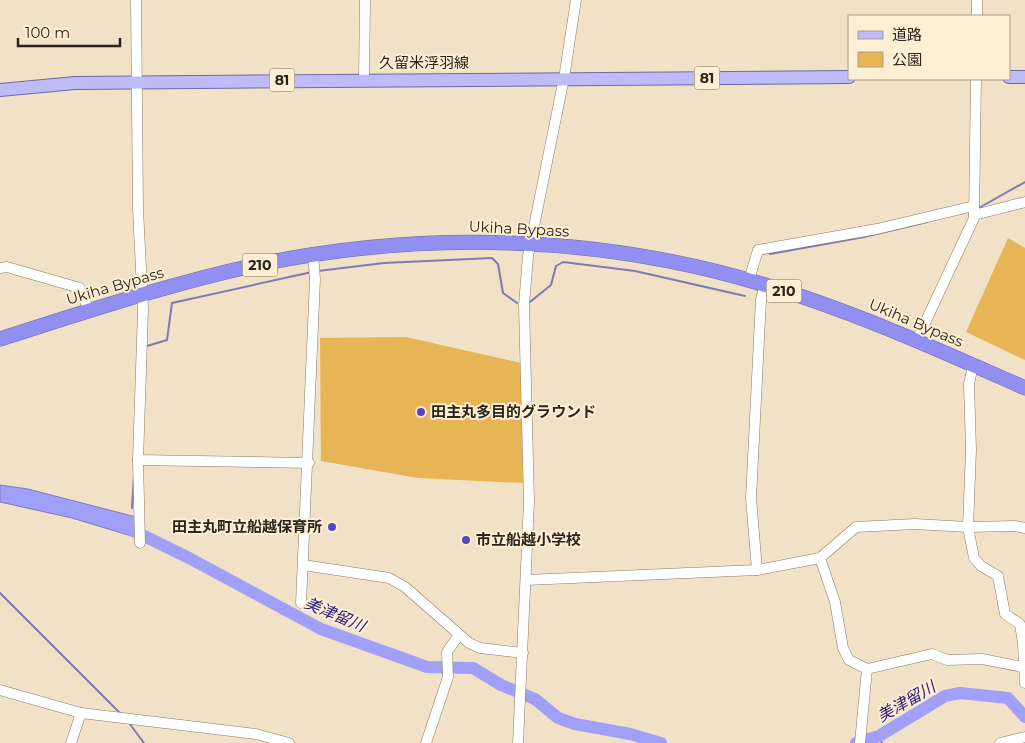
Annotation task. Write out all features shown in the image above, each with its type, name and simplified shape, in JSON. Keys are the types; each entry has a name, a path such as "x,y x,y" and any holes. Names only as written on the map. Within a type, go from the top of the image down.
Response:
{"highway":[{"name":"Ukiha Bypass","path":"0,339 142,294 257,265 313,255 426,243 530,244 613,251 696,267 764,284 834,308 917,340 1025,388"}],"main road":[{"name":"久留米浮羽線","path":"0,90 75,83 137,82 848,77"},
{"path":"1010,77 1025,77"}],"street":[{"path":"136,0 138,209 142,294 138,460 140,543"},
{"path":"364,79 365,0"},
{"path":"518,743 529,501 524,305 530,244 564,78 576,0"},
{"path":"977,0 977,15"},
{"path":"917,340 974,210 976,80"},
{"path":"749,280 758,250 1025,202"},
{"path":"301,603 309,463 315,279 313,255"},
{"path":"0,268 7,267 80,288 90,310"},
{"path":"757,570 751,498 761,299 764,284"},
{"path":"973,365 969,384 971,450 968,527 974,558 981,566 998,576 1005,614 1020,624 1024,643 1023,667 1025,682"},
{"path":"138,460 309,463"},
{"path":"526,580 757,570 820,558 856,527 915,524 968,527 1015,526 1025,528"},
{"path":"820,558 835,602 844,648 849,660 867,669 932,654 947,660 982,659 1023,667"},
{"path":"303,565 389,578 405,587 421,600 458,636 480,648 523,652"},
{"path":"426,743 448,677 447,652 458,636"},
{"path":"860,743 867,669"},
{"path":"0,690 81,713 256,734 289,743"},
{"path":"71,743 81,713"},
{"path":"1000,743 1025,737"}],"green space":[{"path":"1008,238 1025,248 1025,360 966,332"},
{"name":"田主丸多目的グラウンド","path":"406,337 521,363 523,483 418,478 321,461 320,338"}],"water":[{"path":"0,485 28,489 136,517 138,538 72,518 0,502"}],"waterway":[{"path":"977,209 1025,182"},
{"path":"770,254 864,237 927,222"},
{"path":"318,271 384,263 492,258 498,264 503,293 517,303"},
{"path":"530,302 551,285 556,266 563,262 635,271 745,296"},
{"path":"147,346 167,340 172,303 312,272"},
{"path":"132,508 134,475"},
{"name":"美津留川","path":"130,529 189,558 321,629 427,667 473,668 501,685 535,699 558,718 575,724 630,734 661,743"},
{"path":"0,593 121,714"},
{"name":"美津留川","path":"856,743 879,736 945,696 960,693 1008,698 1025,717"},
{"path":"129,723 144,743"},
{"name":"美津留川","path":"879,736 882,743"}],"place":[{"name":"田主丸多目的グラウンド","path":"421,412"},
{"name":"田主丸町立船越保育所","path":"332,527"},
{"name":"市立船越小学校","path":"466,540"}]}
